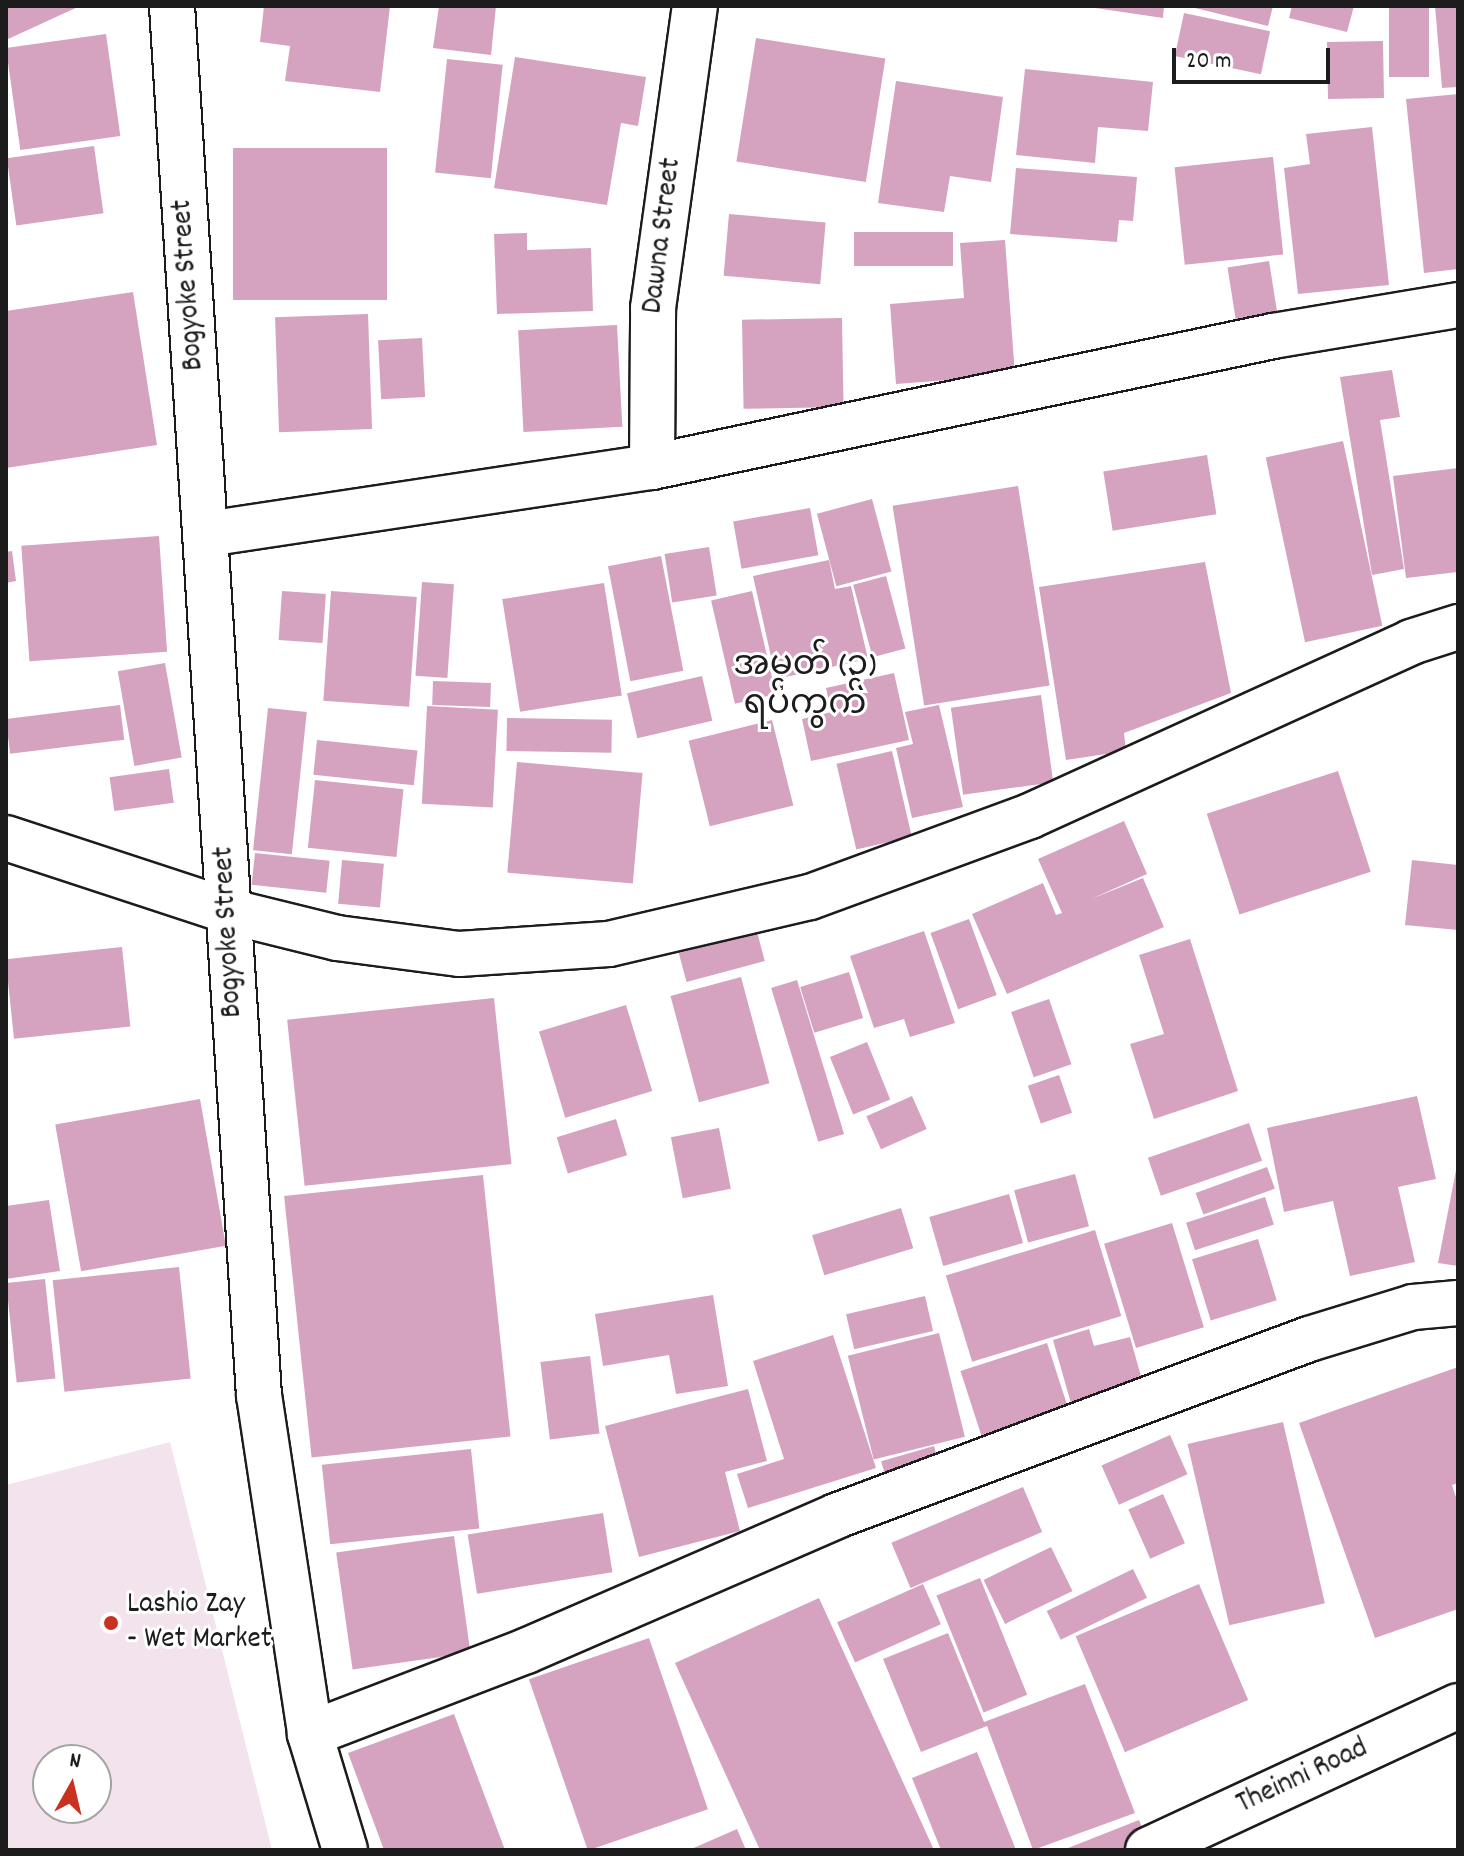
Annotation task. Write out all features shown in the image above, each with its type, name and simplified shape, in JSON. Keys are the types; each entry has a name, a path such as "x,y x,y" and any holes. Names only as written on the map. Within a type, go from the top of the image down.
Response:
{"street":[{"name":"Bogyoke Street","path":"172,6 259,1395 310,1734 345,1850"},
{"name":"Dawna Street","path":"652,467 653,308 695,6"},
{"path":"207,534 652,467 1273,336 1458,305"},
{"path":"6,838 228,911 337,938 459,954 609,944 779,904 1030,816 1411,642 1458,627"},
{"path":"310,1734 526,1651 836,1516 1309,1339 1413,1307 1458,1303"},
{"name":"Theinni Road","path":"1148,1850 1458,1706"}],"shaded area":[{"name":"Lashio Zay - Wet Market","path":"170,1442 272,1850 6,1850 6,1485"}],"building":[{"path":"6,6 80,6 6,40"},
{"path":"264,6 390,6 380,92 285,81 290,46 260,42"},
{"path":"439,6 496,6 491,55 433,48"},
{"path":"1082,6 1164,6 1163,18"},
{"path":"1187,6 1273,6 1268,26"},
{"path":"1292,6 1354,6 1347,32 1289,18"},
{"path":"1389,6 1429,6 1429,77 1389,77"},
{"path":"1435,6 1458,6 1458,87 1442,88"},
{"path":"1184,13 1270,31 1261,74 1175,56"},
{"path":"106,34 120,136 20,150 6,48"},
{"path":"756,38 885,58 866,182 736,161"},
{"path":"1383,41 1384,98 1328,99 1327,42"},
{"path":"515,57 646,77 638,126 621,123 607,205 494,188"},
{"path":"447,59 503,65 491,178 435,172"},
{"path":"1025,69 1153,82 1148,131 1098,127 1095,163 1016,155"},
{"path":"896,81 1003,97 991,182 950,176 944,212 878,203"},
{"path":"1458,94 1458,269 1424,273 1406,99"},
{"path":"1372,127 1389,285 1298,294 1284,168 1310,164 1306,134"},
{"path":"94,146 103,213 16,226 7,158"},
{"path":"233,148 387,148 387,300 233,300"},
{"path":"1273,157 1283,254 1185,265 1175,167"},
{"path":"1016,168 1137,177 1133,221 1119,220 1117,242 1010,234"},
{"path":"729,214 826,222 820,284 724,276"},
{"path":"854,232 953,232 953,266 854,266"},
{"path":"527,233 527,250 591,248 593,311 497,314 494,234"},
{"path":"1005,240 1015,375 896,384 890,304 964,298 960,243"},
{"path":"1269,261 1277,314 1236,321 1228,268"},
{"path":"133,292 157,445 6,468 6,311"},
{"path":"368,314 372,429 279,432 275,317"},
{"path":"842,318 844,407 744,409 742,320"},
{"path":"617,325 622,427 523,432 518,330"},
{"path":"422,338 425,397 381,399 378,340"},
{"path":"1392,370 1400,417 1380,420 1404,569 1372,575 1340,377"},
{"path":"1343,441 1382,626 1305,642 1266,457"},
{"path":"1207,455 1216,514 1113,531 1103,471"},
{"path":"1458,468 1458,572 1406,578 1393,476"},
{"path":"1018,486 1050,686 924,705 893,506"},
{"path":"872,499 891,571 836,586 817,514"},
{"path":"810,508 818,555 742,569 733,522"},
{"path":"159,536 167,652 29,661 21,546"},
{"path":"709,547 717,595 672,602 665,554"},
{"path":"12,551 16,581 6,583 6,552"},
{"path":"661,556 683,671 630,681 608,566"},
{"path":"829,560 835,589 851,586 868,659 776,679 753,576"},
{"path":"1205,562 1231,693 1124,733 1126,751 1066,760 1039,587"},
{"path":"886,576 905,648 873,657 853,585"},
{"path":"422,582 454,584 447,678 415,676"},
{"path":"604,583 622,696 520,712 502,599"},
{"path":"282,591 326,594 322,643 279,640"},
{"path":"331,591 417,597 409,707 323,701"},
{"path":"752,591 776,694 735,704 711,600"},
{"path":"165,663 182,758 134,766 118,671"},
{"path":"894,673 909,740 811,761 802,719 831,712 826,688"},
{"path":"702,676 712,721 637,738 627,693"},
{"path":"433,681 491,683 490,707 432,705"},
{"path":"1041,695 1053,782 963,795 951,708"},
{"path":"120,705 124,740 10,754 6,719"},
{"path":"939,705 963,807 912,818 896,748 913,744 905,712"},
{"path":"427,706 498,710 493,808 422,804"},
{"path":"268,708 307,712 292,854 253,850"},
{"path":"507,718 612,720 611,753 506,751"},
{"path":"772,720 793,805 710,826 689,741"},
{"path":"317,740 417,751 414,785 313,775"},
{"path":"892,751 912,837 856,850 836,764"},
{"path":"517,762 643,773 633,884 507,873"},
{"path":"169,769 174,803 114,811 110,777"},
{"path":"1338,771 1371,872 1240,914 1207,814"},
{"path":"315,780 404,789 396,857 308,848"},
{"path":"1124,821 1147,874 1091,899 1143,878 1164,927 1007,994 972,914 1043,883 1056,915 1062,913 1038,859"},
{"path":"255,853 330,861 326,893 252,885"},
{"path":"342,860 384,864 380,907 338,904"},
{"path":"1412,860 1458,865 1458,930 1405,925"},
{"path":"969,919 997,995 958,1009 930,933"},
{"path":"924,931 955,1023 910,1037 904,1019 874,1028 850,956"},
{"path":"757,932 765,961 687,982 679,953"},
{"path":"1190,939 1238,1091 1154,1119 1130,1044 1164,1034 1139,955"},
{"path":"122,947 130,1027 14,1039 6,959"},
{"path":"849,972 863,1018 814,1033 800,987"},
{"path":"741,977 769,1083 699,1102 670,996"},
{"path":"797,980 844,1134 818,1142 771,988"},
{"path":"494,998 511,1164 305,1186 287,1020"},
{"path":"1049,999 1071,1064 1034,1077 1011,1012"},
{"path":"626,1005 652,1091 565,1118 539,1032"},
{"path":"867,1042 890,1099 853,1114 830,1057"},
{"path":"1059,1075 1072,1113 1041,1124 1028,1086"},
{"path":"912,1096 927,1129 881,1149 866,1116"},
{"path":"1417,1096 1436,1179 1398,1187 1415,1262 1350,1276 1333,1201 1284,1212 1267,1128"},
{"path":"200,1099 226,1246 81,1271 55,1125"},
{"path":"616,1119 627,1155 568,1173 557,1137"},
{"path":"1249,1123 1262,1161 1161,1196 1148,1158"},
{"path":"719,1128 731,1189 683,1198 671,1137"},
{"path":"1458,1160 1458,1266 1438,1263"},
{"path":"1267,1167 1275,1189 1203,1215 1196,1193"},
{"path":"1075,1174 1089,1226 1028,1242 1014,1190"},
{"path":"483,1175 510,1437 312,1457 284,1196"},
{"path":"1009,1194 1023,1243 943,1266 929,1217"},
{"path":"1265,1197 1274,1225 1195,1250 1186,1223"},
{"path":"49,1200 60,1271 6,1279 6,1206"},
{"path":"901,1208 913,1248 824,1275 812,1235"},
{"path":"1172,1223 1204,1327 1136,1348 1104,1244"},
{"path":"1095,1230 1121,1316 972,1362 946,1276"},
{"path":"1258,1239 1277,1300 1211,1320 1192,1259"},
{"path":"179,1267 191,1378 64,1392 53,1280"},
{"path":"45,1279 55,1378 17,1383 6,1283"},
{"path":"713,1295 728,1386 676,1394 669,1355 603,1366 595,1314"},
{"path":"925,1296 933,1331 854,1349 846,1314"},
{"path":"1089,1329 1094,1346 1130,1337 1144,1387 1072,1407 1053,1340"},
{"path":"939,1333 965,1437 874,1460 848,1356"},
{"path":"833,1335 876,1468 748,1508 737,1474 784,1459 753,1361"},
{"path":"1047,1343 1069,1411 982,1439 960,1371"},
{"path":"590,1356 600,1433 550,1440 540,1362"},
{"path":"1458,1367 1458,1483 1452,1485 1458,1503 1458,1609 1375,1638 1299,1423"},
{"path":"748,1389 767,1461 725,1472 740,1531 639,1557 605,1426"},
{"path":"1283,1422 1325,1603 1229,1625 1188,1444"},
{"path":"1170,1435 1187,1474 1119,1505 1101,1466"},
{"path":"934,1446 942,1474 889,1489 881,1461"},
{"path":"471,1449 479,1529 330,1544 322,1465"},
{"path":"1023,1487 1042,1532 911,1588 891,1543"},
{"path":"1163,1494 1185,1543 1150,1559 1128,1509"},
{"path":"603,1513 612,1572 477,1594 468,1534"},
{"path":"454,1536 470,1653 353,1669 336,1553"},
{"path":"1051,1547 1072,1591 1005,1624 984,1580"},
{"path":"1133,1569 1147,1598 1061,1640 1047,1611"},
{"path":"980,1578 1027,1695 984,1712 936,1596"},
{"path":"923,1584 941,1624 855,1662 837,1622"},
{"path":"1199,1584 1248,1700 1125,1752 1076,1636"},
{"path":"819,1598 934,1850 760,1850 675,1663"},
{"path":"948,1633 984,1722 1085,1684 1135,1813 1033,1850 987,1726 921,1752 883,1659"},
{"path":"649,1638 708,1809 588,1850 529,1679"},
{"path":"454,1714 505,1850 384,1850 348,1753"},
{"path":"977,1752 1016,1850 941,1850 912,1778"},
{"path":"1139,1820 1149,1845 1136,1850 1063,1850"},
{"path":"737,1829 746,1850 689,1850"}],"place":[{"name":"Lashio Zay - Wet Market","path":"111,1623"}],"district":[{"name":"အမှတ် (၃) ရပ်ကွက်","path":"805,686"}]}
